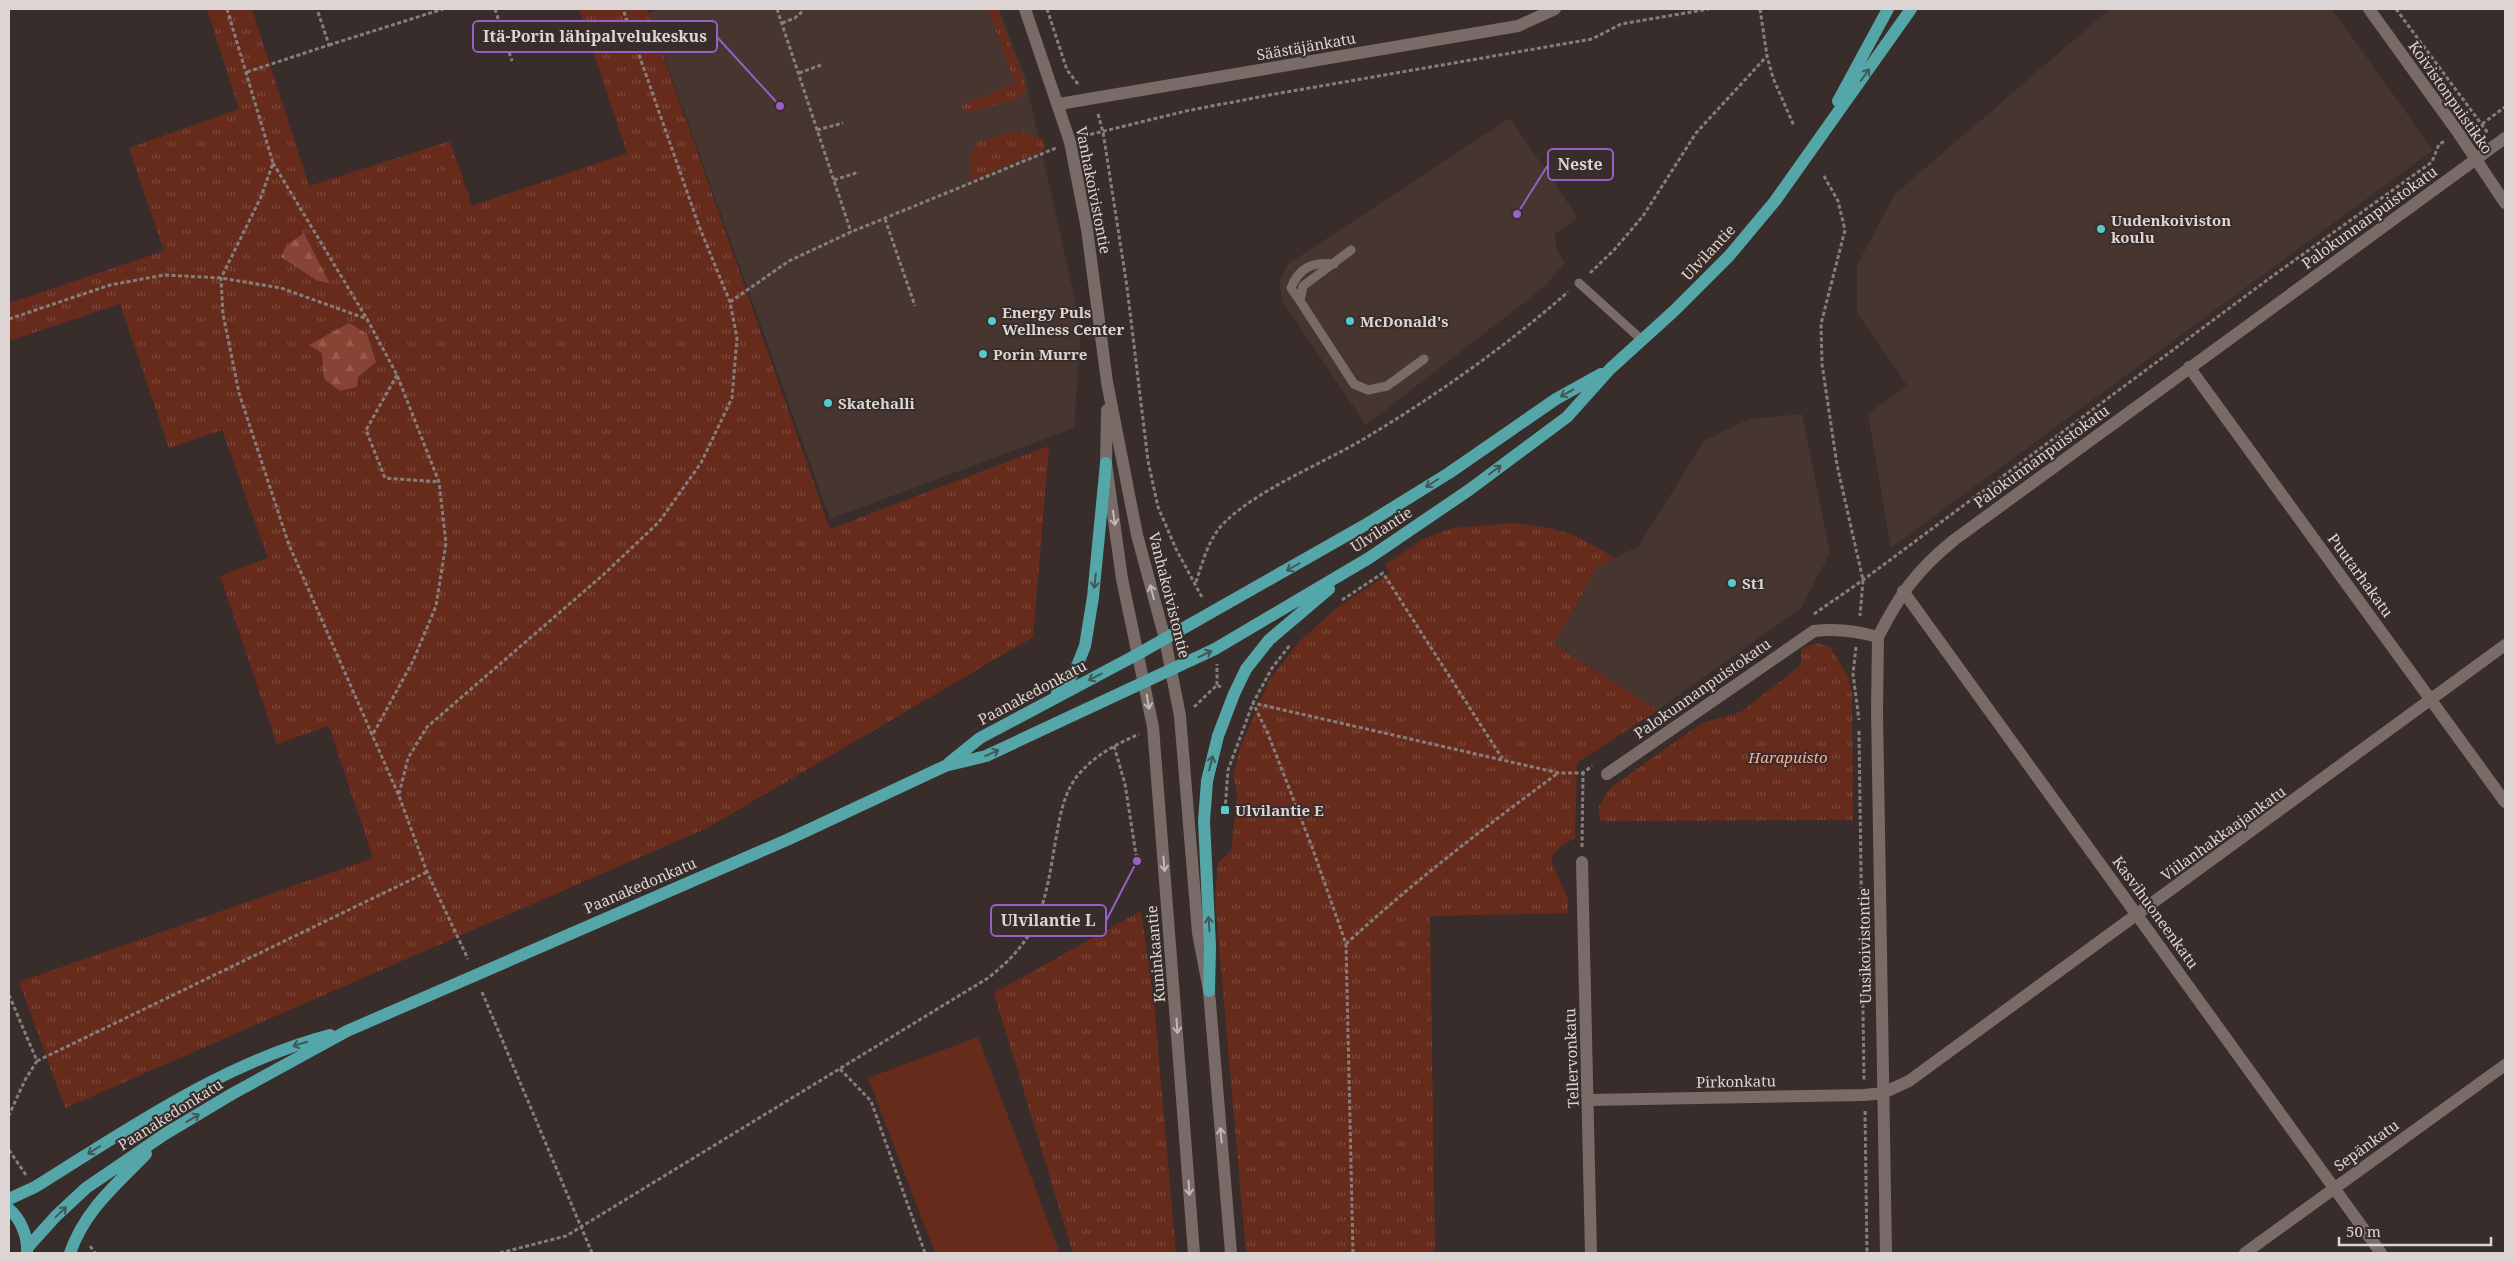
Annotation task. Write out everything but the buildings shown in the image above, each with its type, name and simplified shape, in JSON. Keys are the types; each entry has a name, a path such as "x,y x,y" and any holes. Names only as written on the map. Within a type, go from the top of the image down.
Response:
{"main road":[{"name":"Ulvilantie","path":"1815,142 1888,9"},
{"name":"Ulvilantie","path":"1145,682 1215,649 1369,558 1469,490 1567,417 1610,369 1728,256 1775,201 1911,9"},
{"name":"Ulvilantie","path":"1138,654 1210,615 1366,525 1449,473 1556,399 1610,369"},
{"path":"1054,698 1075,671 1085,646 1093,597 1106,463"},
{"path":"1209,990 1210,946 1204,821 1207,781 1218,736 1246,669 1269,640 1295,616 1369,558"},
{"name":"Paanakedonkatu","path":"945,766 980,738 1138,654"},
{"name":"Paanakedonkatu","path":"27,1250 56,1216 86,1188 165,1134 232,1094 347,1031 789,839 945,766 986,756 1145,682"},
{"name":"Paanakedonkatu","path":"9,1199 35,1187 187,1094 297,1044 347,1031"},
{"path":"70,1253 76,1236 88,1214 165,1134"},
{"path":"9,1209 20,1222 27,1250"}],"street":[{"name":"Vanhakoivistontie","path":"1025,9 1070,142 1087,229 1107,382 1137,535 1172,670"},
{"name":"Säästäjänkatu","path":"1058,104 1518,26 1556,9"},
{"name":"Koivistonpuistikko","path":"2369,9 2457,131 2505,203"},
{"name":"Palokunnanpuistokatu","path":"1607,774 1814,632 1831,629 1859,632 1878,637 1903,591 1929,560 1954,540 2501,141"},
{"name":"Puutarhakatu","path":"2189,368 2432,699 2505,802"},
{"name":"Vanhakoivistontie","path":"1107,382 1106,463 1122,579 1138,654"},
{"name":"Kasvihuoneenkatu","path":"1903,591 2381,1253"},
{"name":"Uusikoivistontie","path":"1878,637 1877,711 1886,1253"},
{"name":"Viilanhakkaajankatu","path":"1883,1093 1909,1081 2505,645"},
{"name":"Kuninkaantie","path":"1138,654 1153,726 1194,1253"},
{"path":"1172,670 1180,716 1198,933 1209,990 1231,1253"},
{"name":"Tellervonkatu","path":"1582,862 1589,1100 1591,1253"},
{"name":"Sepänkatu","path":"2245,1253 2505,1065"},
{"name":"Pirkonkatu","path":"1589,1100 1864,1095 1883,1093"}],"lane":[{"path":"1351,250 1303,286 1300,301 1354,384 1368,390 1387,386 1424,359"},
{"path":"1579,283 1642,340"}],"path":[{"path":"227,9 273,163 367,319 398,375 439,482 446,543 436,606 413,662 372,736"},
{"path":"317,9 329,45"},
{"path":"247,72 443,9"},
{"path":"495,9 512,61"},
{"path":"399,796 408,758 427,727 603,575 659,522 701,463 732,398 736,338 730,302 699,226 622,9"},
{"path":"777,9 851,232"},
{"path":"1047,9 1067,70 1100,117 1127,287 1148,461 1158,507 1176,549 1196,582 1210,615"},
{"path":"730,302 788,261 851,232 965,187 1088,135 1275,94 1592,39 1621,24 1709,9"},
{"path":"1760,9 1767,56 1794,126"},
{"path":"2396,9 2476,118 2501,141"},
{"path":"782,23 795,18 804,10"},
{"path":"1196,582 1206,549 1224,522 1248,504 1362,440 1413,408 1524,330 1579,283 1614,250 1643,216 1696,133 1767,56"},
{"path":"798,73 821,65"},
{"path":"2481,124 2505,107"},
{"path":"1808,618 1863,580 2266,281 2432,162 2439,144 2476,118"},
{"path":"818,130 843,123"},
{"path":"273,163 261,197 221,278 223,314 240,393 289,545 399,796 428,872 468,959"},
{"path":"834,180 859,172"},
{"path":"1824,176 1838,201 1845,230 1821,324 1822,364 1837,464 1863,580 1859,632 1853,658 1853,674 1859,717 1867,1253"},
{"path":"885,219 915,306"},
{"path":"9,319 110,285 164,275 221,278 281,288 367,319"},
{"path":"398,375 366,430 385,478 439,482"},
{"path":"1339,602 1383,574 1502,759"},
{"path":"1225,810 1228,770 1253,703 1272,668 1294,640"},
{"path":"1180,716 1198,704 1216,685 1218,669 1215,649"},
{"path":"1216,685 1253,703 1559,772 1582,773 1599,762"},
{"path":"1253,703 1268,734 1346,944 1353,1253"},
{"path":"500,1253 566,1236 988,978 1010,961 1026,941 1047,889 1059,817 1067,792 1078,775 1093,759 1153,726"},
{"path":"1114,746 1124,784 1137,861"},
{"path":"1346,944 1378,914 1475,835 1559,772"},
{"path":"1582,773 1582,862"},
{"path":"9,1115 37,1061 428,872"},
{"path":"482,992 592,1253"},
{"path":"9,995 37,1061"},
{"path":"840,1068 870,1101 925,1253"}],"shaded area":[{"path":"660,9 999,9 1025,77 1081,327 1074,428 830,519 649,13"},
{"name":"Uudenkoiviston koulu","path":"2110,9 2332,9 2433,150 1891,548 1868,414 1907,385 1857,313 1857,265 1895,194"},
{"path":"1510,118 1578,218 1555,234 1557,250 1565,263 1544,287 1366,425 1283,302 1279,283 1288,264"},
{"path":"1802,414 1830,553 1801,608 1658,710 1554,644 1597,566 1638,547 1704,441 1749,419"}],"green space":[{"path":"207,9 252,9 309,186 450,141 472,206 627,153 579,9 647,9 830,529 1049,446 1033,637 709,827 65,1108 19,982 373,858 329,726 277,744 220,576 268,558 222,430 169,448 120,304 9,341 9,303 164,251 129,148 239,109"},
{"path":"988,9 997,9 1027,89 1016,100 965,113 962,105 1015,83"},
{"path":"1019,131 1043,139 1045,149 971,181 970,155 977,142"},
{"path":"304,233 330,284 316,280 281,257 286,246"},
{"path":"349,323 367,334 376,362 358,377 357,387 340,391 324,379 322,353 309,345"},
{"path":"1513,523 1543,527 1567,533 1578,537 1615,558 1597,567 1554,644 1658,710 1577,763 1575,838 1556,851 1552,863 1567,896 1568,913 1430,916 1435,1253 1246,1253 1215,899 1218,863 1231,851 1237,794 1233,776 1241,745 1271,677 1299,642 1335,609 1390,573 1385,565 1423,539 1453,528"},
{"name":"Harapuisto","path":"1816,643 1830,647 1848,676 1852,695 1853,820 1600,821 1599,807 1610,788 1702,723 1741,712 1801,665 1801,649"},
{"path":"1141,911 1154,1003 1176,1253 1073,1253 994,993"},
{"path":"978,1037 1060,1253 935,1253 868,1078"}],"place":[{"name":"Itä-Porin lähipalvelukeskus","path":"780,106"},
{"name":"Neste","path":"1517,214"},
{"name":"Uudenkoiviston koulu","path":"2101,229"},
{"name":"Energy Puls Wellness Center","path":"992,321"},
{"name":"McDonald's","path":"1350,321"},
{"name":"Porin Murre","path":"983,354"},
{"name":"Skatehalli","path":"828,403"},
{"name":"St1","path":"1732,583"},
{"name":"Ulvilantie E","path":"1225,810"},
{"name":"Ulvilantie L","path":"1137,861"}]}
